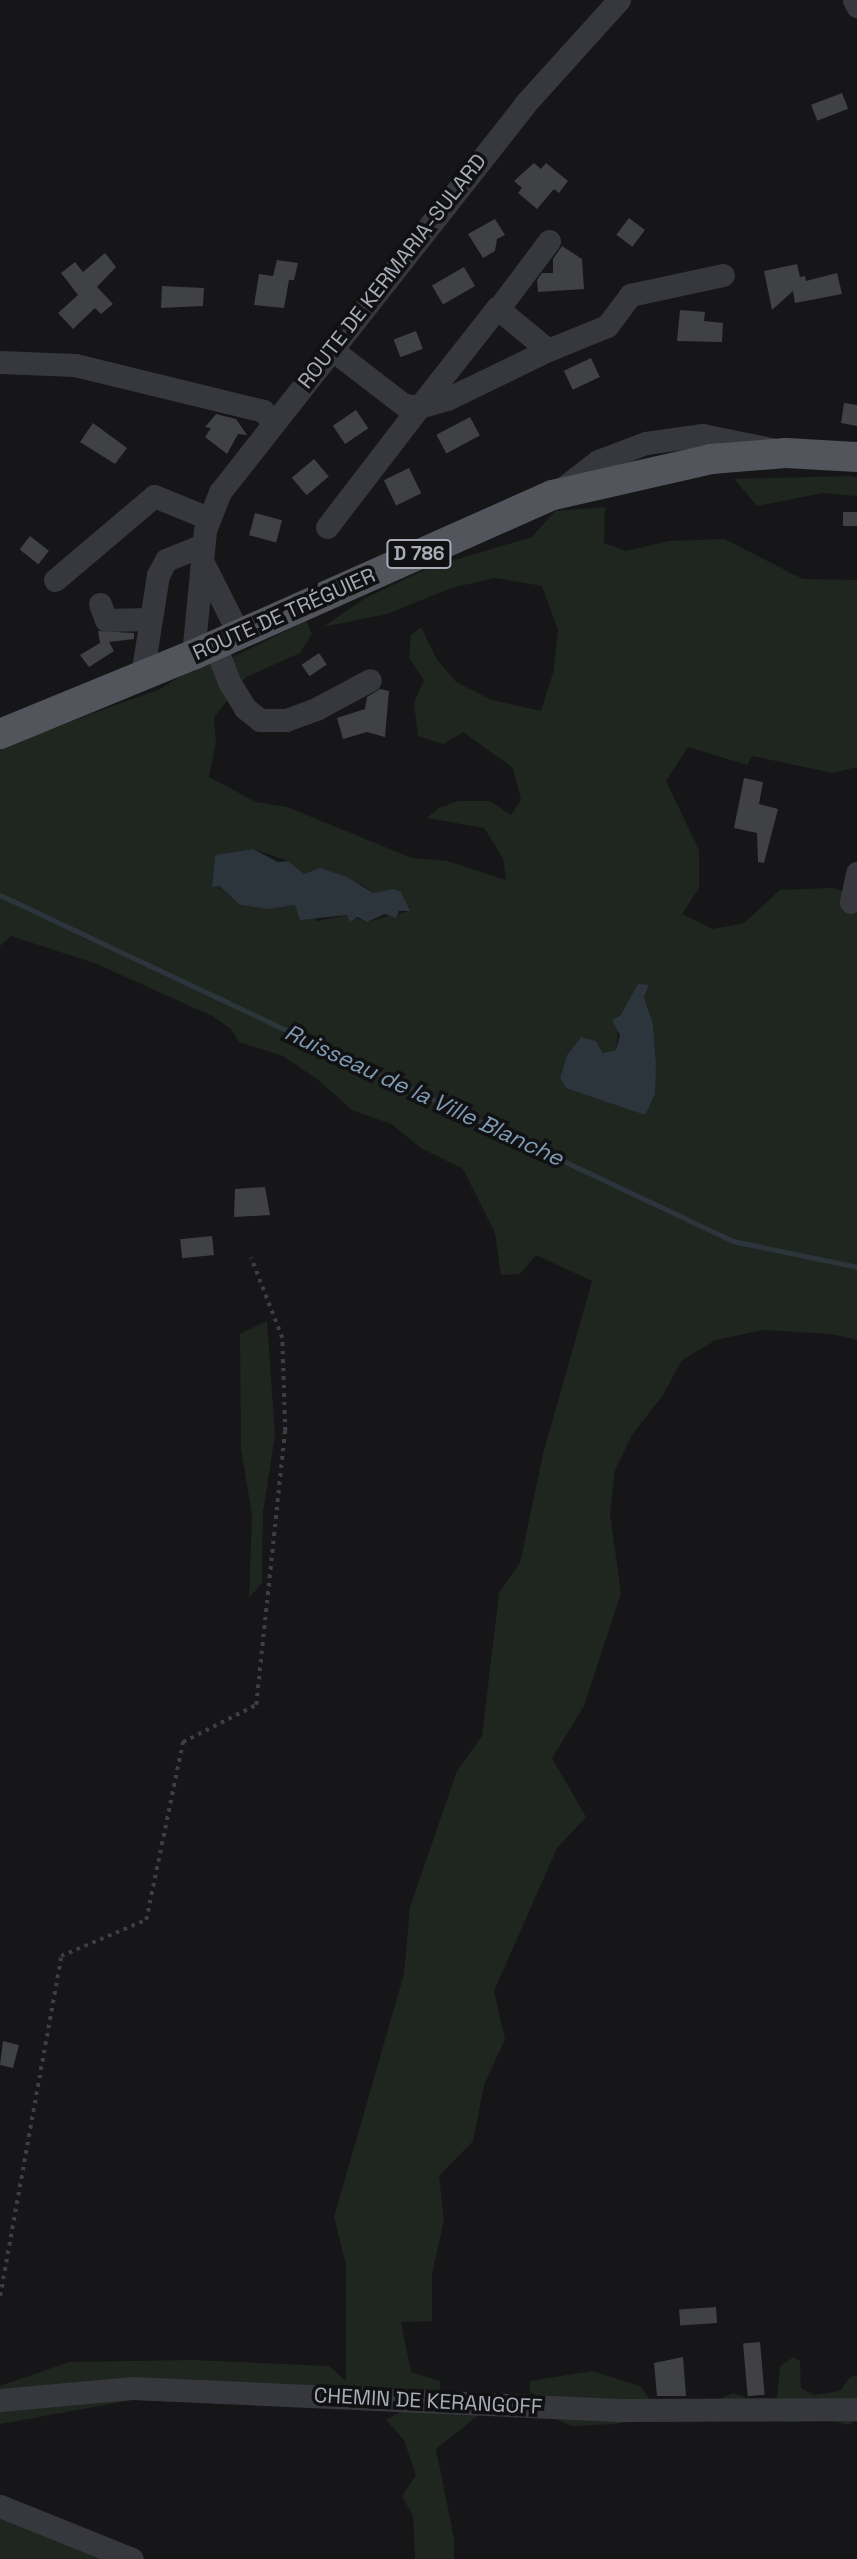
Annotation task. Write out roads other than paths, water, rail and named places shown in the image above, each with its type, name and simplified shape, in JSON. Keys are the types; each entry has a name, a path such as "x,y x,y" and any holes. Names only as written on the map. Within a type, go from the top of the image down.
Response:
{"main road":[{"name":"ROUTE DE TRÉGUIER","path":"0,733 216,644 553,495 659,467 786,453 857,457"}],"street":[{"name":"ROUTE DE KERMARIA-SULARD","path":"216,644 203,554 208,518 220,492 272,421 524,105 619,0"},
{"path":"854,0 857,6"},
{"path":"327,527 549,241"},
{"path":"331,349 404,405 419,407 447,399 548,350 607,326 630,295 723,275"},
{"path":"498,309 548,350"},
{"path":"0,362 75,365 263,411 272,421"},
{"path":"55,580 153,496 208,518"},
{"path":"142,675 158,575 166,560 203,554 216,644 229,682 244,708 260,720 286,720 316,709 370,680"},
{"path":"100,604 106,620 149,619"},
{"path":"851,902 857,873"},
{"name":"CHEMIN DE KERANGOFF","path":"0,2400 133,2388 624,2410 857,2409"},
{"path":"0,2506 132,2559"}],"waterway":[{"name":"Ruisseau de la Ville Blanche","path":"0,895 733,1241 857,1267"}]}
